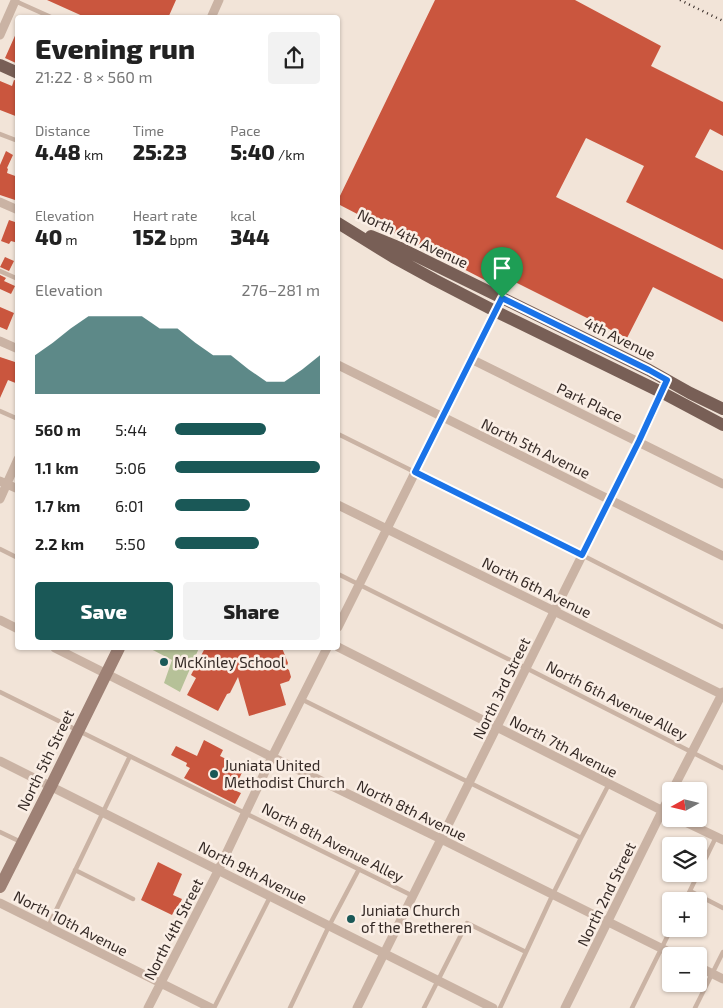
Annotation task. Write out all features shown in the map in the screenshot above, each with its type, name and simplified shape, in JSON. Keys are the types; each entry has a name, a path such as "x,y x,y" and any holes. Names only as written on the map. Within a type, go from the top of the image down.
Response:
{"main road":[{"path":"0,65 15,72"},
{"name":"North 4th Avenue","path":"340,223 398,247 502,298"},
{"name":"North 4th Avenue","path":"340,223 393,257 495,311"},
{"name":"4th Avenue","path":"502,298 649,370 723,409"},
{"name":"4th Avenue","path":"495,311 661,392 723,425"}],"street":[{"path":"0,35 14,0"},
{"path":"212,15 219,0"},
{"path":"0,202 15,209"},
{"path":"340,624 502,298"},
{"path":"0,341 15,347"},
{"name":"Park Place","path":"471,359 723,484"},
{"name":"North 5th Avenue","path":"340,366 723,556"},
{"name":"North 3rd Street","path":"357,1008 639,441 667,380"},
{"path":"0,498 3,482 15,464"},
{"path":"3,482 15,488"},
{"name":"North 6th Avenue","path":"340,506 723,694"},
{"path":"0,620 15,628"},
{"name":"North 7th Avenue","path":"340,648 662,811"},
{"name":"North 8th Avenue","path":"59,650 272,757 662,948"},
{"name":"North 5th Street","path":"0,886 118,650"},
{"name":"North 4th Street","path":"148,1008 326,650"},
{"name":"North 2nd Street","path":"677,782 723,694"},
{"name":"North 9th Avenue","path":"0,761 493,1008"},
{"name":"North 2nd Street","path":"565,1008 662,811"},
{"path":"698,828 720,838"},
{"name":"North 10th Avenue","path":"0,903 212,1008"},
{"path":"707,971 723,979"}],"lane":[{"path":"14,0 46,15"},
{"path":"0,134 15,140"},
{"path":"0,271 15,278"},
{"path":"0,411 15,418"},
{"path":"340,435 723,627"},
{"path":"0,549 15,556"},
{"name":"North 6th Avenue Alley","path":"340,575 723,768"},
{"name":"North 8th Avenue Alley","path":"0,692 413,896"},
{"path":"301,698 581,838"},
{"path":"48,927 130,756"},
{"path":"500,1008 553,894 609,784"},
{"path":"0,832 22,843"},
{"path":"707,859 720,838"},
{"path":"290,1008 329,926 359,869"},
{"path":"75,870 133,899"},
{"path":"694,882 690,891 723,908"},
{"path":"212,1008 270,897"},
{"path":"424,1008 467,923 526,952"},
{"path":"640,1008 633,1007 662,948"},
{"path":"695,1008 723,952"}],"green space":[{"path":"153,650 198,650 180,692 164,683 172,660"}],"building":[{"path":"47,0 176,0 169,15 80,15"},
{"path":"435,0 575,0 661,46 651,66 723,102 723,136 710,129 695,157 723,171 723,250 626,202 644,166 586,138 556,197 723,279 723,322 653,287 627,338 513,281 508,292 340,205 340,196"},
{"path":"15,36 15,63 5,58"},
{"path":"15,80 15,116 0,110 0,81 12,86"},
{"path":"6,151 13,155 7,168 7,173 15,176 15,200 0,195 0,165"},
{"path":"9,220 15,222 15,242 11,241 9,244 1,241"},
{"path":"5,257 14,261 9,271 0,267"},
{"path":"0,275 6,278 4,281 15,286 11,294 0,289"},
{"path":"0,307 14,313 7,330 0,327"},
{"path":"0,357 15,362 15,383 8,380 0,398"},
{"path":"204,650 283,650 288,663 286,668 289,670 291,677 289,681 280,684 286,705 249,716 238,677 218,711 187,695 196,678 191,675"},
{"name":"Juniata United Methodist Church","path":"204,740 223,750 220,756 244,768 234,790 241,793 235,804 184,778 190,768 186,766 187,763 171,755 176,746 197,756"},
{"path":"158,862 182,874 173,895 182,899 177,910 175,909 172,915 141,900"}],"railway":[{"path":"680,0 723,21"}],"place":[{"name":"McKinley School","path":"164,662"},
{"name":"Juniata United Methodist Church","path":"214,774"},
{"name":"Juniata Church of the Bretheren","path":"351,919"}],"route":[{"path":"502,298 667,380 582,555 415,472 502,298"}]}
